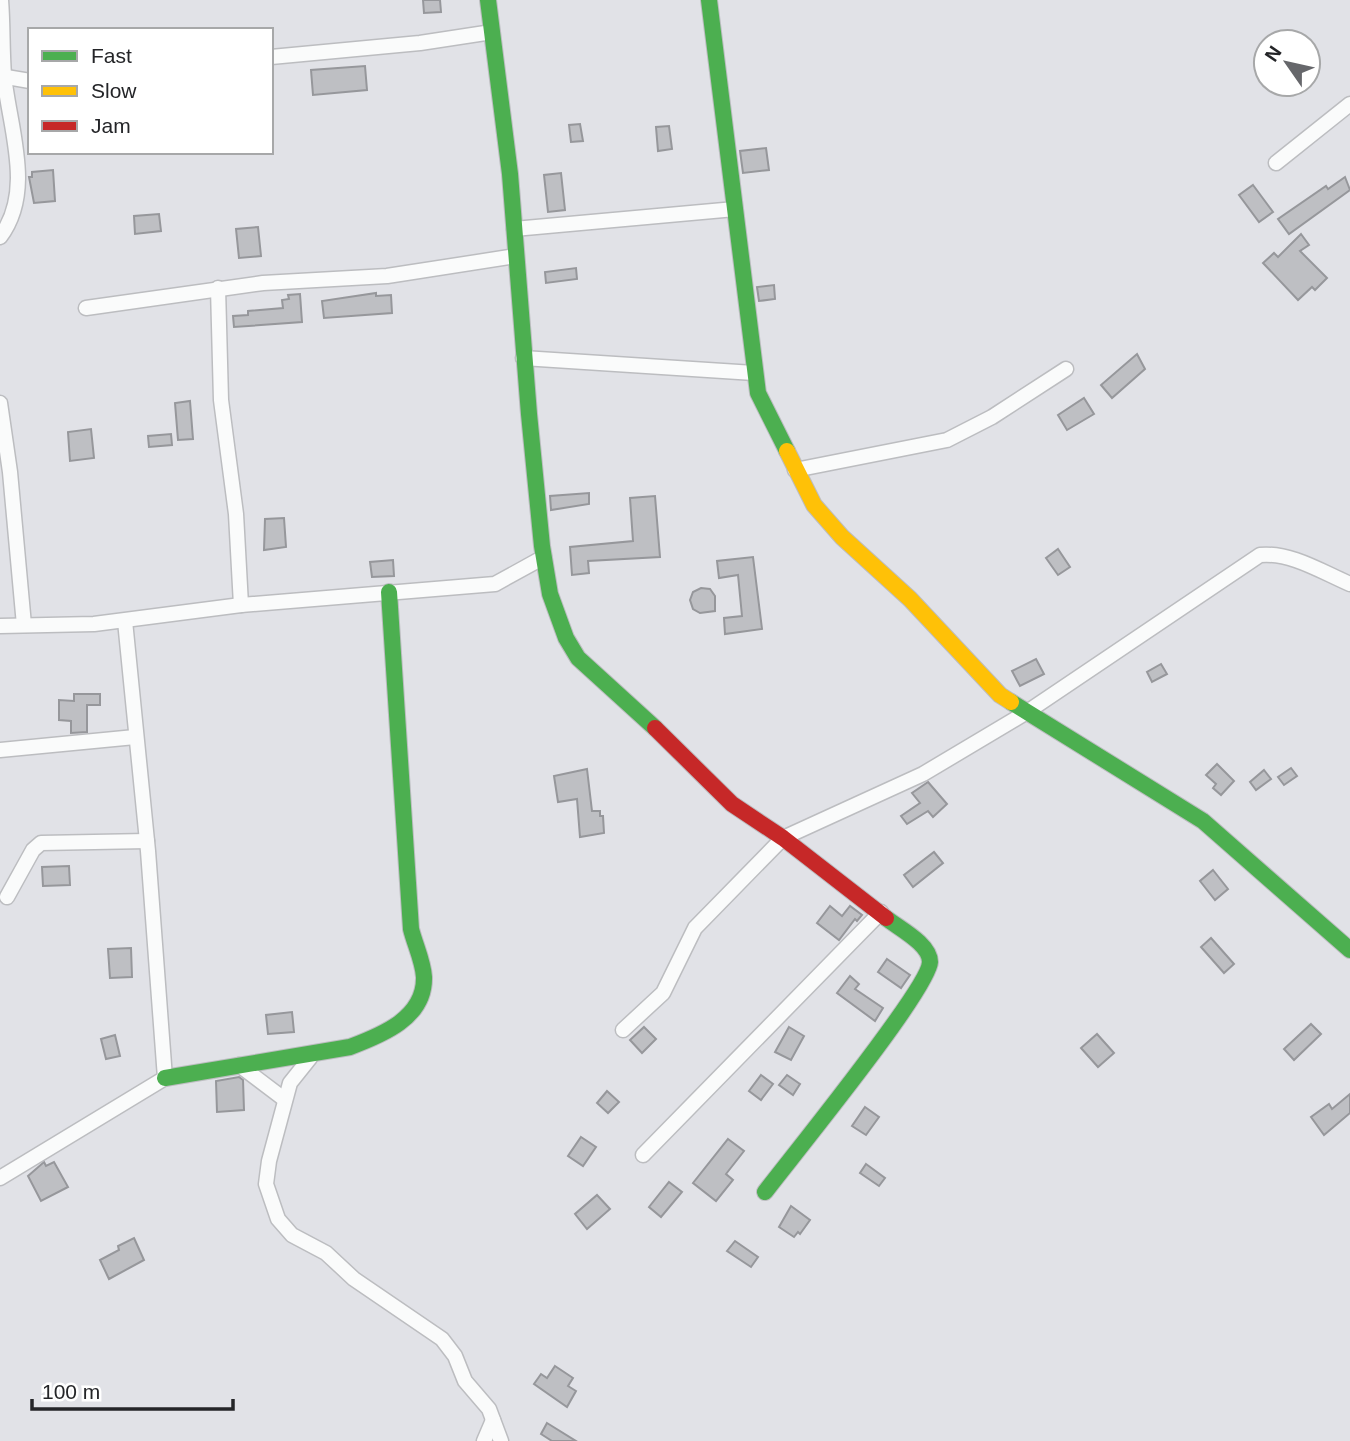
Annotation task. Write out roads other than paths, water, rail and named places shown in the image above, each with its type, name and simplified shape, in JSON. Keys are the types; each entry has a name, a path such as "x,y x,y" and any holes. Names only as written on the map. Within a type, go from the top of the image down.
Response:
{"street":[{"path":"0,237 15,213 18,164 2,76 1,0"},
{"path":"488,0 514,229 523,358 544,557 557,621 578,659 692,761 732,804 755,822 783,838 881,912 927,950 930,961 928,971 908,1004 765,1192"},
{"path":"709,0 758,393 794,470 814,505 835,530 909,599 1000,695 1145,782 1203,821 1350,950"},
{"path":"273,57 420,43 492,32"},
{"path":"2,76 28,81"},
{"path":"1276,163 1350,104"},
{"path":"514,229 735,209"},
{"path":"86,308 218,288 315,279 378,277 516,256"},
{"path":"218,288 220,400 236,514 241,605"},
{"path":"523,358 754,373"},
{"path":"794,470 947,440 992,417 1066,369"},
{"path":"0,403 12,484 24,625"},
{"path":"622,1030 663,993 695,928 783,838 923,774 1027,712 1260,555 1279,555 1350,584"},
{"path":"0,626 125,621 241,605 495,584 544,557"},
{"path":"0,1178 165,1078 239,1065 310,1058 367,1042 395,1027 419,999 424,981 411,929 389,592"},
{"path":"125,621 165,1078"},
{"path":"0,750 135,737"},
{"path":"7,897 33,850 41,843 146,841"},
{"path":"643,1155 881,912"},
{"path":"310,1058 290,1083 266,1174 268,1194 278,1219 292,1235 326,1253 354,1279 442,1339 456,1356 465,1381 482,1397 501,1441"},
{"path":"239,1065 284,1099"},
{"path":"484,1441 493,1420"}]}
